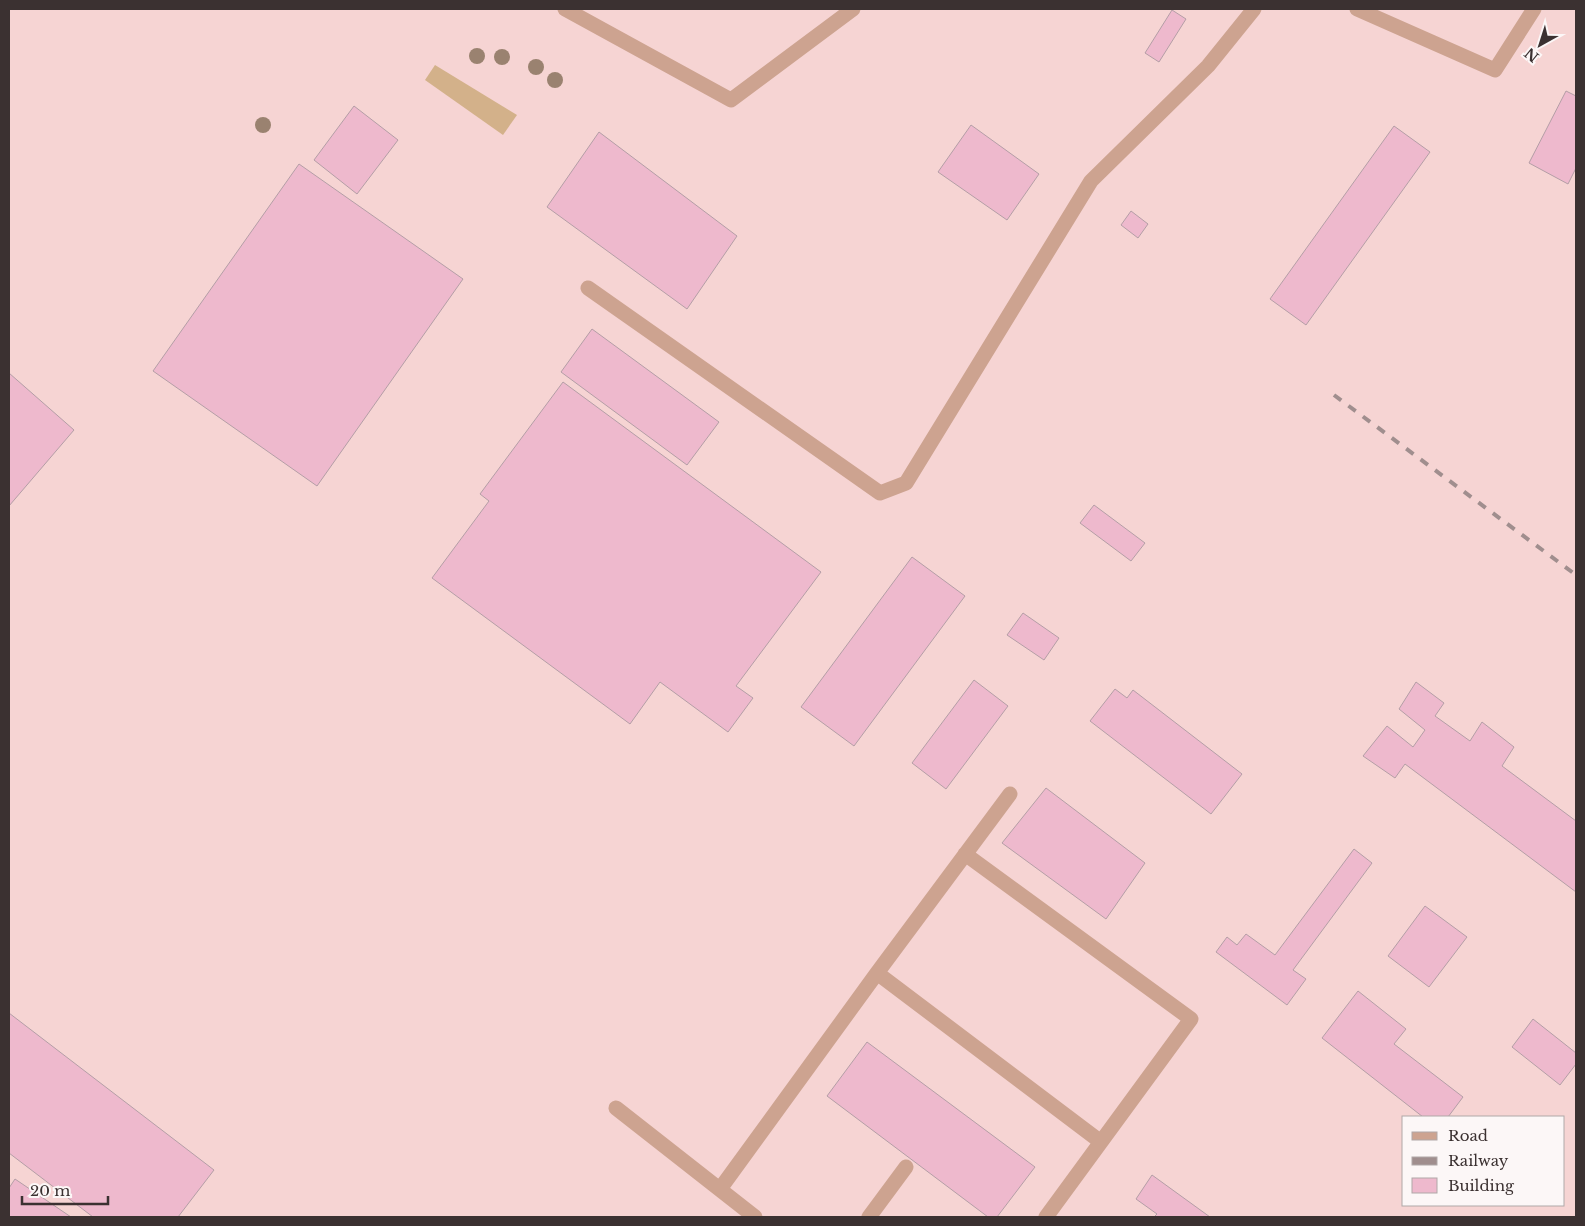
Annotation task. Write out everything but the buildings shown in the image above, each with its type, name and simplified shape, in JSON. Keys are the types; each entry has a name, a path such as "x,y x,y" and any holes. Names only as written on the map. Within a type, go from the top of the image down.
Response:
{"lane":[{"path":"565,9 731,100 852,9"},
{"path":"588,288 880,493 906,484 1091,181 1208,66 1254,9"},
{"path":"1357,9 1495,70 1534,9"},
{"path":"720,1190 877,973 1010,794"},
{"path":"965,854 1191,1019 1046,1217"},
{"path":"877,973 1101,1142"},
{"path":"616,1108 755,1217"},
{"path":"869,1217 906,1167"}],"shaded area":[{"path":"9,9 1576,9 1576,1217 9,1217"},
{"path":"435,65 517,115 503,135 425,80"}],"railway":[{"path":"1334,395 1576,575"}]}
